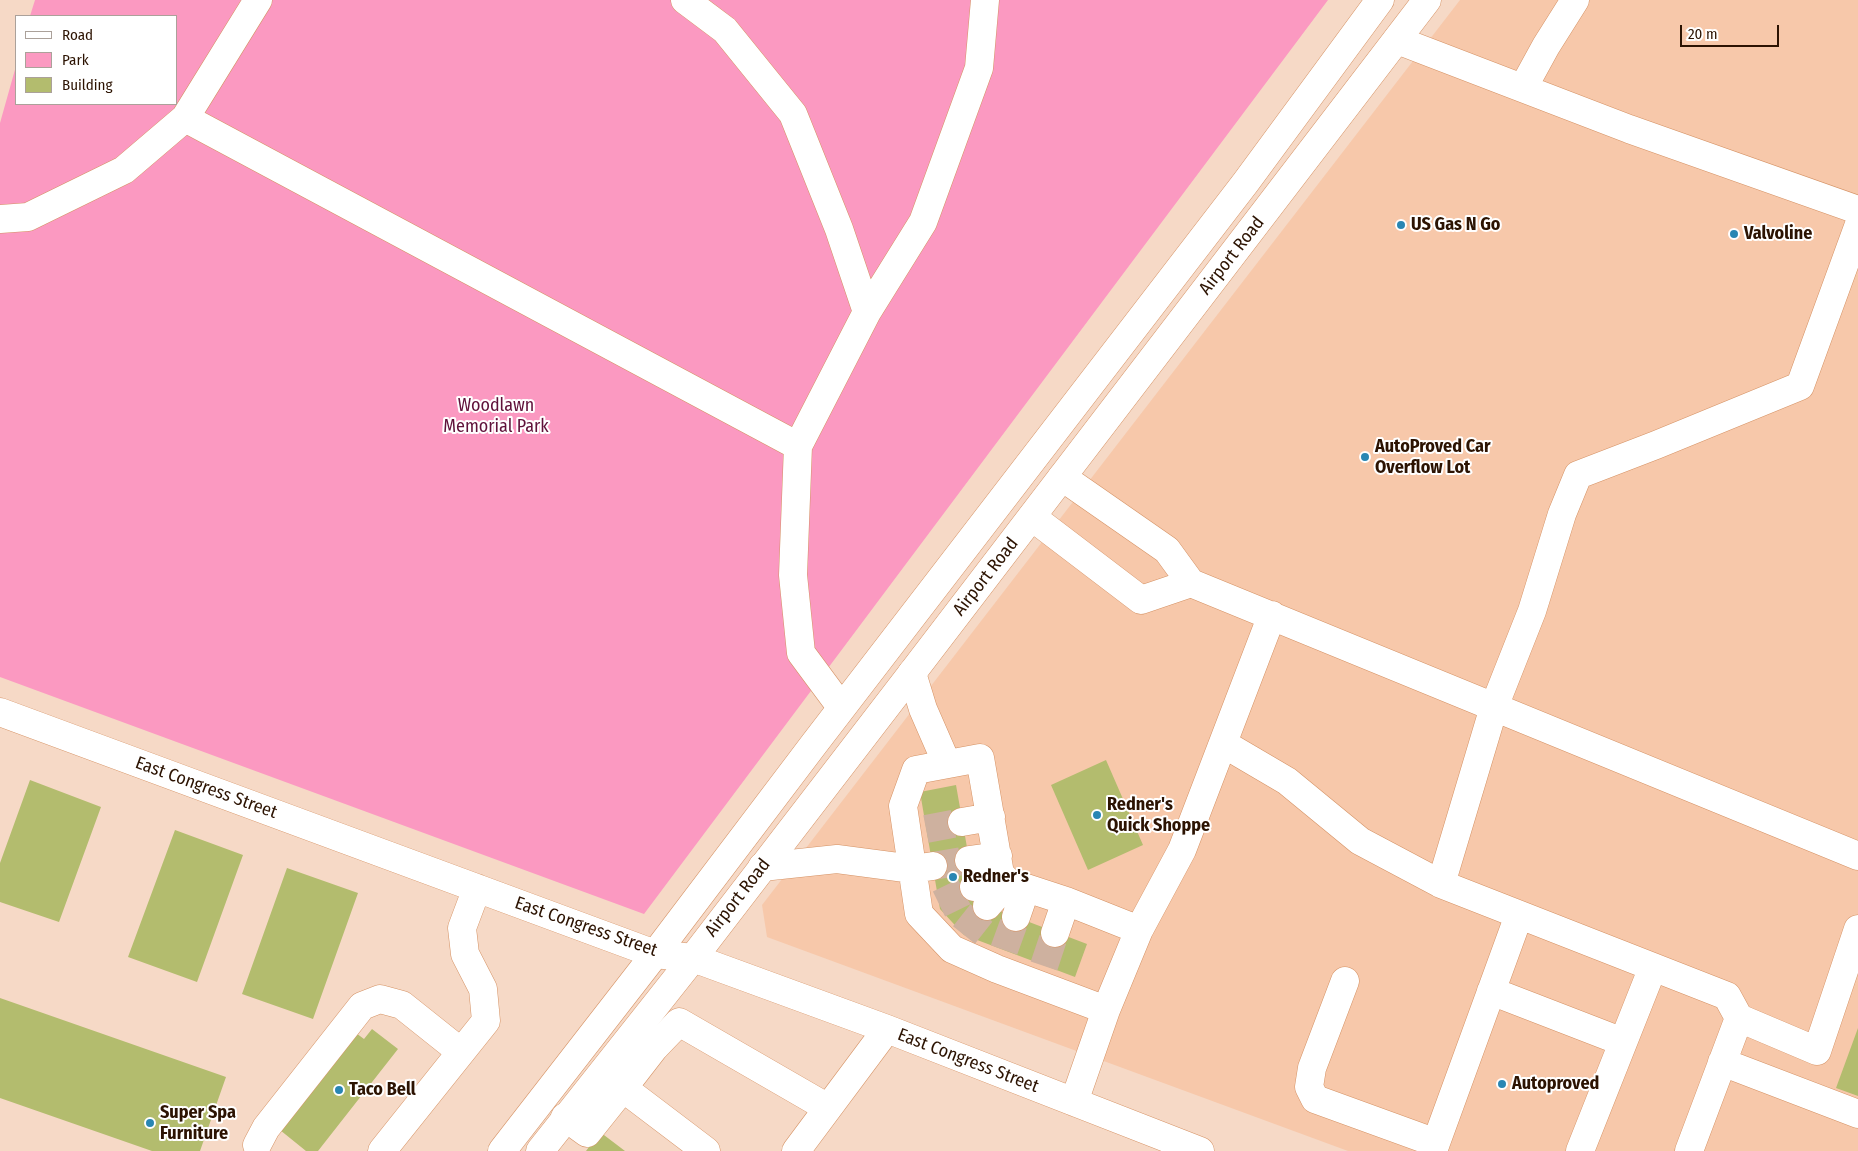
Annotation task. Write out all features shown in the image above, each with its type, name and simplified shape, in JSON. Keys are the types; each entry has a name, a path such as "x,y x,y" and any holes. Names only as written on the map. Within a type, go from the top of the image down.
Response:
{"main road":[{"path":"685,0 725,30 793,114 839,229 866,312"},
{"path":"842,708 801,653 793,574 798,446 866,312 923,222 979,68 985,0"},
{"name":"Airport Road","path":"502,1151 1246,182 1380,0"},
{"name":"Airport Road","path":"540,1151 565,1117 644,1041 692,958 1427,0"},
{"path":"1523,88 1546,46 1575,0"},
{"path":"0,219 28,218 124,170 185,118 260,1"},
{"path":"1397,40 1628,129 1858,210"},
{"path":"185,118 798,446"},
{"path":"1441,884 1494,707 1532,611 1562,514 1578,475 1800,386 1858,227"},
{"path":"1062,477 1167,550 1191,583 1858,856"},
{"path":"1032,517 1141,600 1191,583"},
{"path":"1074,1102 1106,1010 1139,930 1182,850 1272,616"},
{"path":"912,673 923,709 947,764"},
{"name":"East Congress Street","path":"0,712 655,954 692,958 887,1029 1191,1150"},
{"path":"1224,744 1287,781 1360,841 1441,884 1727,996 1739,1018 1818,1051 1858,929"},
{"path":"1016,917 1008,875 991,817 980,758 916,770 903,806 917,831 929,909 958,942 1041,975 1106,1010"},
{"path":"962,822 991,817"},
{"path":"762,867 837,859 923,868"},
{"path":"969,860 1008,875 1066,902 1139,930"},
{"path":"980,897 1008,875"},
{"path":"382,1151 486,1021 483,989 465,954 462,928 477,888"},
{"path":"1055,933 1066,902"},
{"path":"1345,982 1312,1068 1309,1087 1315,1099 1435,1147 1518,915"},
{"path":"1580,1151 1653,967"},
{"path":"1491,991 1623,1042"},
{"path":"258,1149 266,1128 362,1006 380,999 402,1005 461,1052"},
{"path":"1689,1151 1739,1018"},
{"path":"565,1117 587,1133 623,1088 644,1041 679,1022 828,1108"},
{"path":"796,1151 887,1029"},
{"path":"1722,1062 1858,1114"},
{"path":"623,1088 706,1151"}],"shaded area":[{"path":"1460,0 1858,0 1858,1151 1348,1151 767,937 762,905"}],"green space":[{"name":"Woodlawn Memorial Park","path":"35,0 1328,0 644,914 0,677 0,123 15,70 15,105 178,105 178,15 30,15"}],"building":[{"name":"Redner's Quick Shoppe","path":"1106,760 1143,845 1088,870 1051,785"},
{"path":"30,780 101,807 59,922 0,902 0,863"},
{"name":"Redner's","path":"956,785 974,887 987,906 1087,944 1075,977 964,935 940,909 920,792"},
{"path":"175,830 243,855 197,982 128,957"},
{"path":"287,868 358,893 313,1019 242,994"},
{"path":"0,998 226,1077 200,1151 152,1151 0,1098"},
{"path":"1858,1028 1858,1096 1836,1088"},
{"name":"Taco Bell","path":"372,1029 398,1049 318,1151 306,1151 280,1130 356,1033 364,1039"},
{"path":"600,1132 625,1151 586,1151"}],"tunnel":[{"path":"926,829 962,822"},
{"path":"933,866 969,860"},
{"path":"939,904 974,887"},
{"path":"964,935 987,906"},
{"path":"1004,950 1016,917"},
{"path":"1044,966 1055,933"}],"place":[{"name":"US Gas N Go","path":"1401,225"},
{"name":"Valvoline","path":"1734,234"},
{"name":"AutoProved Car Overflow Lot","path":"1365,457"},
{"name":"Redner's Quick Shoppe","path":"1097,815"},
{"name":"Redner's","path":"953,877"},
{"name":"Autoproved","path":"1502,1084"},
{"name":"Taco Bell","path":"339,1090"},
{"name":"Super Spa Furniture","path":"150,1123"}]}
